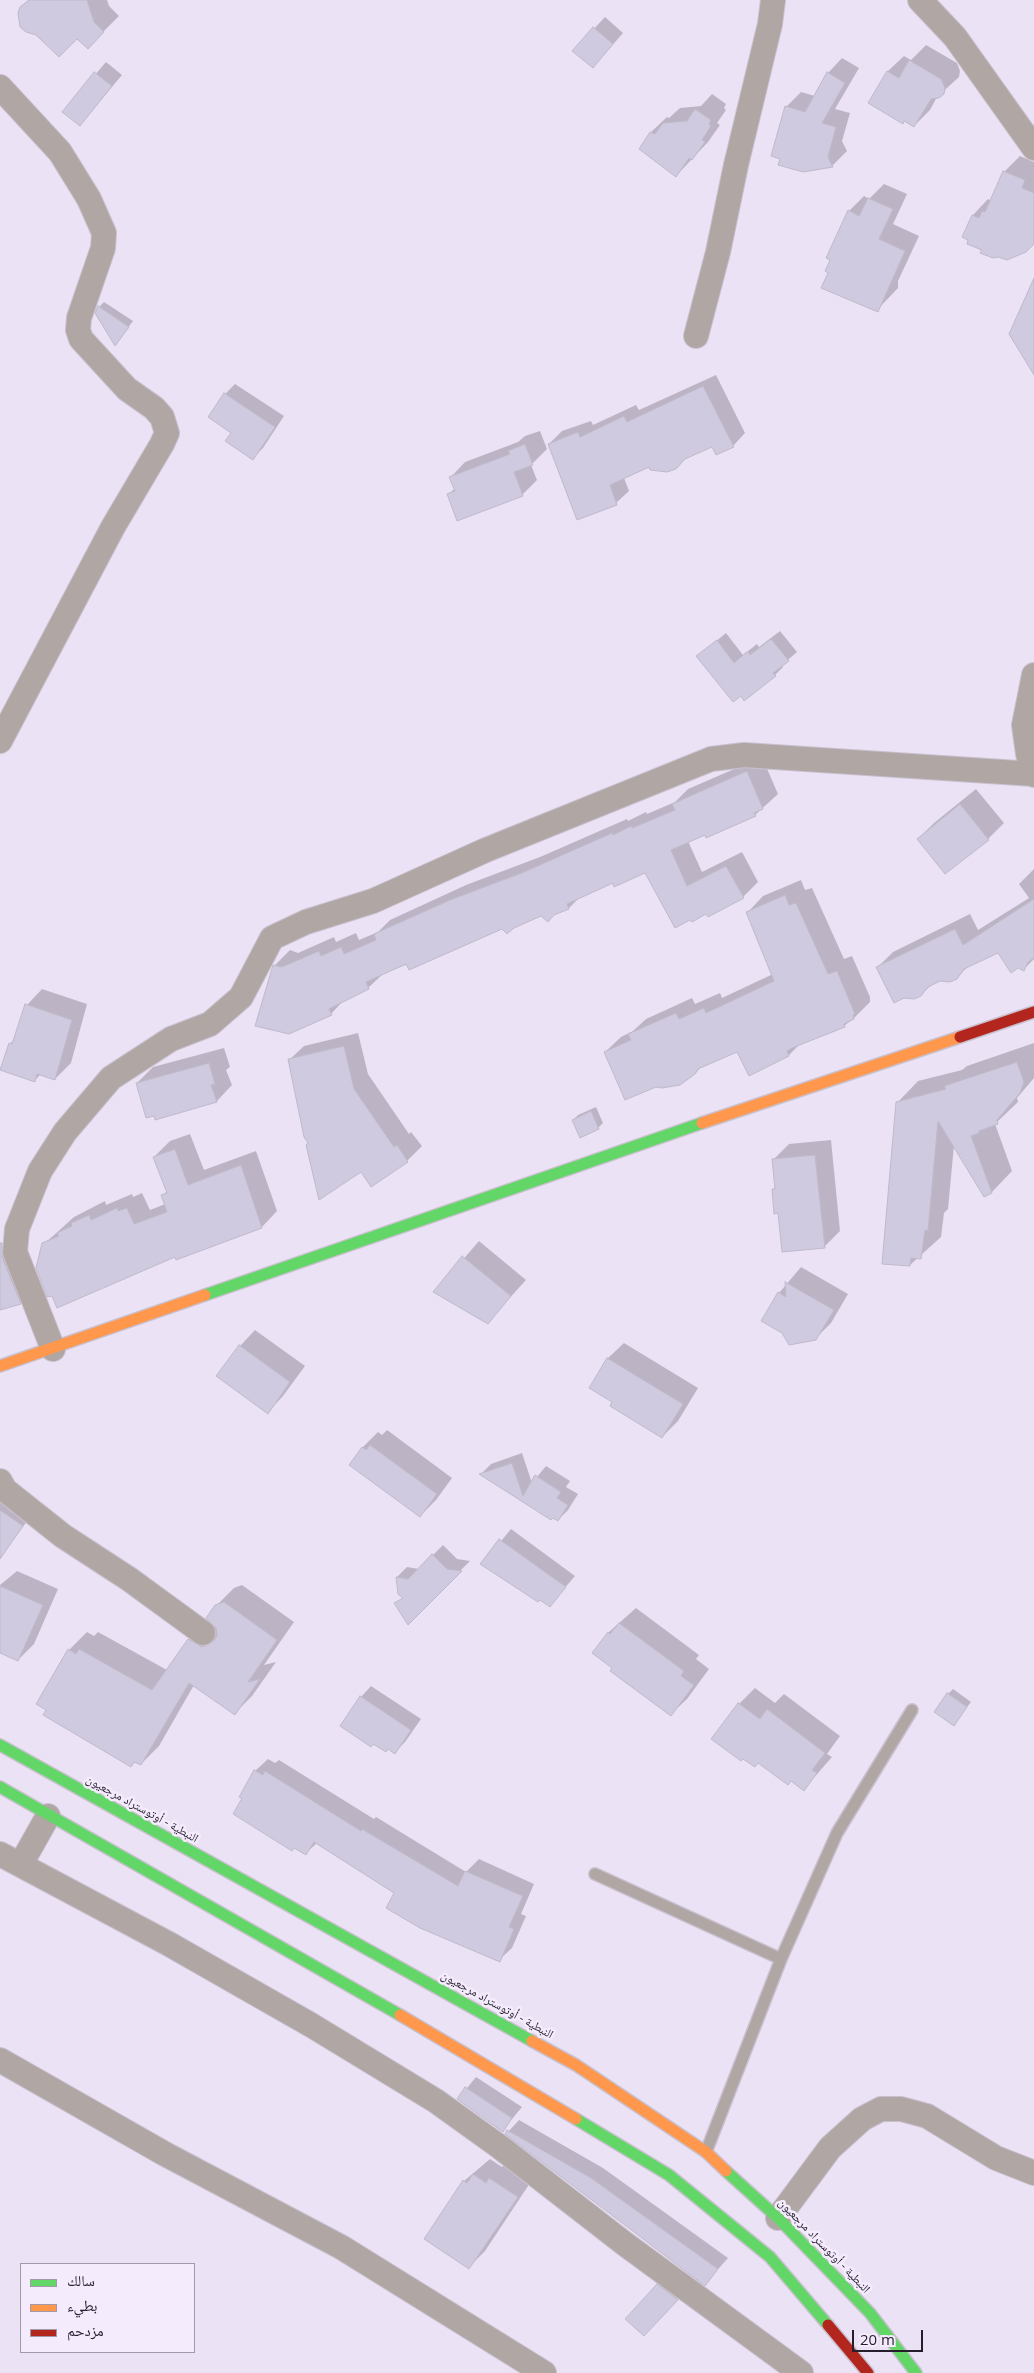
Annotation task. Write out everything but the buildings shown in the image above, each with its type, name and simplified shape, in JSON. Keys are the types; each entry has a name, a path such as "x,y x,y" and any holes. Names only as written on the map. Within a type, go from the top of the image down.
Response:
{"main road":[{"path":"0,1366 54,1349 640,1144 1034,1012"},
{"name":"النبطية - أوتوستراد مرجعيون","path":"0,1744 253,1887 576,2065 706,2152 778,2218 870,2314 916,2373"},
{"path":"0,1787 477,2059 669,2175 770,2257 868,2373"}],"street":[{"path":"696,336 718,252 736,165 770,24 773,0"},
{"path":"920,0 955,37 1034,148"},
{"path":"0,87 60,152 89,199 104,233 103,248 79,318 78,330 81,339 127,389 154,408 162,417 167,433 113,527 0,741"},
{"path":"54,1349 16,1252 17,1228 40,1171 65,1132 112,1078 171,1039 210,1024 241,997 272,938 306,922 373,901 486,850 711,759 744,755 1034,775 1028,754 1024,725 1034,675"},
{"path":"0,1482 5,1490 63,1536 129,1579 203,1633"},
{"path":"21,1864 48,1816"},
{"path":"0,1854 170,1944 311,2025 436,2101 522,2163 625,2244 801,2373"},
{"path":"0,2060 165,2154 341,2247 544,2373"},
{"path":"778,2218 830,2148 862,2119 882,2109 901,2109 927,2116 996,2158 1034,2173"}],"lane":[{"path":"706,2152 781,1959 837,1833 912,1710"},
{"path":"595,1874 781,1959"}],"traffic: fast":[{"path":"205,1295 702,1123"},
{"path":"0,1745 532,2041"},
{"path":"0,1787 400,2015"},
{"path":"576,2119 669,2175 770,2257 828,2325"},
{"path":"726,2171 778,2218 870,2313 916,2373"}],"traffic: slow":[{"path":"702,1123 960,1037"},
{"path":"0,1366 205,1295"},
{"path":"400,2015 576,2119"},
{"path":"532,2041 576,2065 706,2152 726,2171"}],"traffic: jam":[{"path":"960,1037 1034,1012"},
{"path":"828,2325 868,2373"}]}
